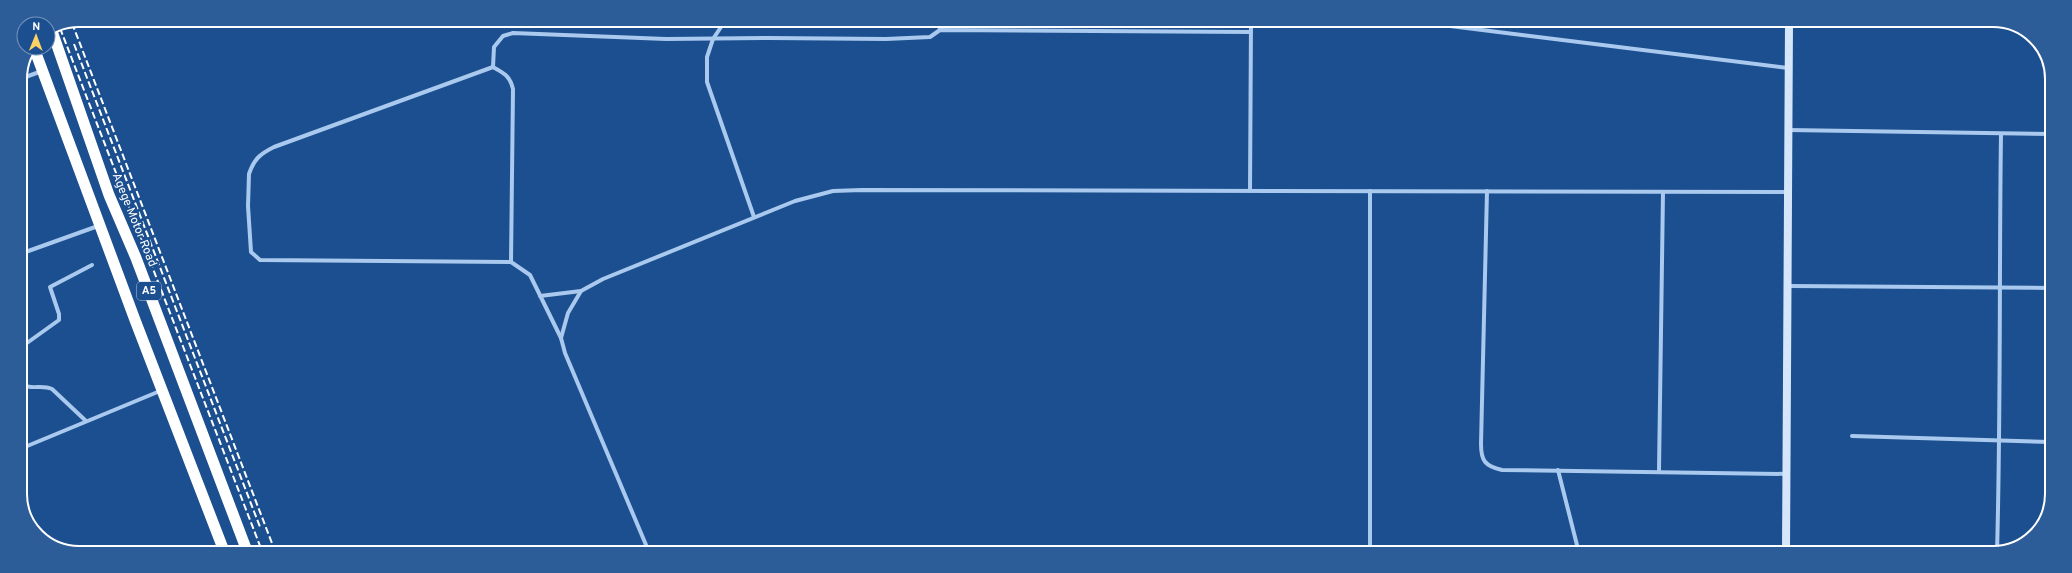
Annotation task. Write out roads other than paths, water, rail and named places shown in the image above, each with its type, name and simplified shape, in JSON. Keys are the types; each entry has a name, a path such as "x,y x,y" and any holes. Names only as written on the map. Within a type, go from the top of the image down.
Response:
{"highway":[{"name":"Agege Motor Road","path":"56,43 109,195 136,258 245,546"},
{"name":"A5","path":"37,56 222,546"}],"street":[{"path":"722,27 713,39 707,56 707,82 754,217"},
{"path":"1250,190 1251,27"},
{"path":"1466,27 1788,68"},
{"path":"1786,546 1789,286 1789,27"},
{"path":"493,67 494,47 503,36 513,33 615,38 713,39 919,38 930,37 940,30 1251,32"},
{"path":"493,67 274,147 258,155 252,164 249,174 251,252 260,260 511,262 530,275 561,338 565,353 646,546"},
{"path":"493,67 511,79 513,89 511,262"},
{"path":"27,76 43,70"},
{"path":"1788,130 2045,134"},
{"path":"1997,546 2000,442 2000,134"},
{"path":"540,296 581,291 603,279 754,217 795,201 832,191 1250,190 1789,192"},
{"path":"1370,191 1370,546"},
{"path":"1487,191 1481,453 1484,461 1491,468 1502,470 1659,471 1787,474"},
{"path":"1659,471 1663,192"},
{"path":"27,251 100,225"},
{"path":"27,343 59,320 59,314 50,287 92,264"},
{"path":"1789,286 2045,288"},
{"path":"561,338 568,313 581,291"},
{"path":"27,388 45,386 52,388 86,421"},
{"path":"27,446 163,390"},
{"path":"1852,436 2000,442 2045,442"},
{"path":"1558,470 1578,546"}],"railway":[{"path":"74,28 273,546"},
{"path":"61,30 260,546"},
{"path":"74,44 260,527"}]}
